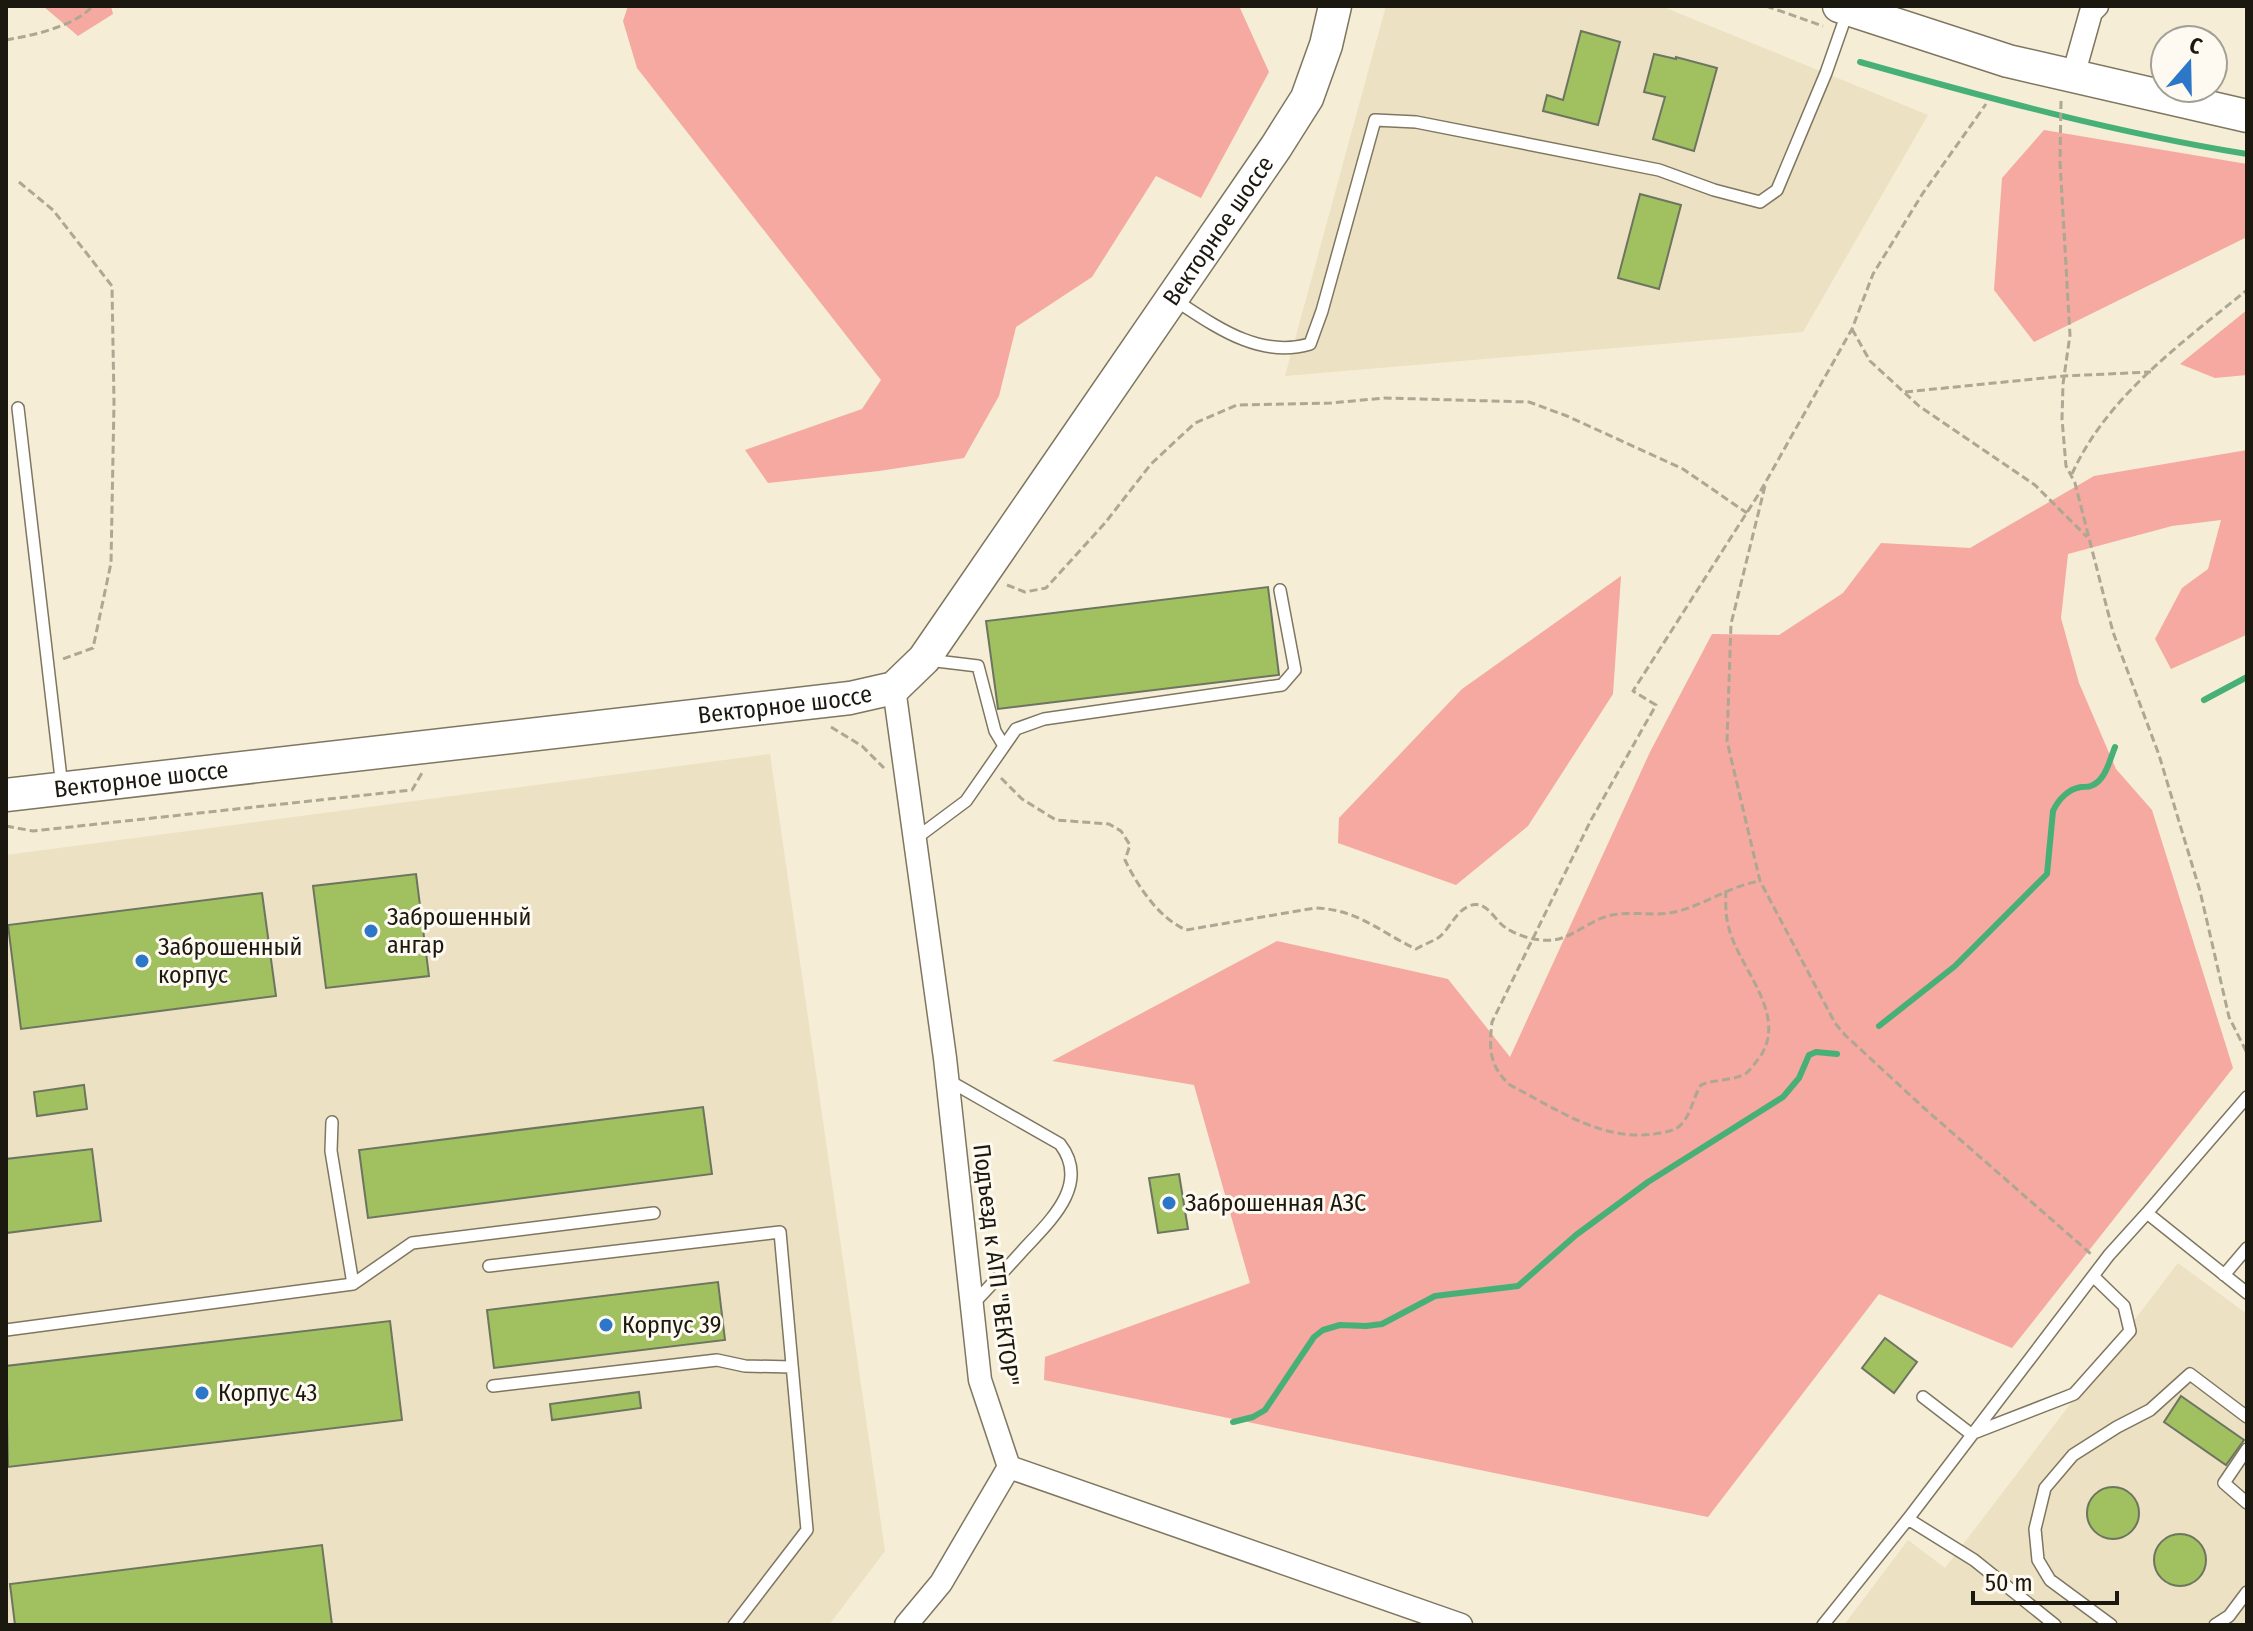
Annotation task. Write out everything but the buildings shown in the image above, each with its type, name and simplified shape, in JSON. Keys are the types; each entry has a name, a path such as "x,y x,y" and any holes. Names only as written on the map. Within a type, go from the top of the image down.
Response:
{"main road":[{"name":"Векторное шоссе","path":"6,795 850,698 894,688 924,659 1174,299 1307,98 1326,45 1335,6"},
{"path":"1843,16 1900,21 2008,61 2247,116"}],"street":[{"path":"2067,75 2091,12 2097,6"},
{"name":"Подъезд к АТП \"ВЕКТОР\"","path":"894,688 946,1079 980,1380 1009,1467"},
{"path":"906,1625 941,1583 1009,1467 1461,1625"}],"lane":[{"path":"1174,299 1226,333 1255,345 1293,349 1310,344 1375,120 1416,122 1659,170 1714,190 1760,202 1777,190 1843,16"},
{"path":"18,408 62,787"},
{"path":"914,839 966,801 1016,729 1044,719 1282,685 1295,670 1280,590"},
{"path":"924,659 978,666 995,731 1004,746"},
{"path":"946,1079 1060,1144 1069,1156 1072,1168 1069,1188 1060,1210 973,1305"},
{"path":"1823,1625 2102,1265 2247,1097"},
{"path":"332,1122 331,1151 353,1284"},
{"path":"6,1330 353,1284 412,1243 654,1213"},
{"path":"2147,1213 2247,1293"},
{"path":"489,1266 780,1232 807,1530 734,1625"},
{"path":"2224,1275 2247,1248"},
{"path":"1971,1434 2074,1394 2130,1331 2124,1306 2094,1277"},
{"path":"493,1386 717,1360 745,1366 792,1367"},
{"path":"2111,1625 2050,1580 2038,1560 2035,1529 2045,1488 2073,1455 2150,1410 2190,1374 2247,1417"},
{"path":"1923,1397 1971,1434"},
{"path":"2247,1449 2224,1483 2247,1503"},
{"path":"1908,1519 1974,1560 2055,1625"},
{"path":"2215,1625 2229,1616 2247,1592"}],"path":[{"path":"6,40 29,36 83,16 93,6"},
{"path":"1766,6 1843,16"},
{"path":"2067,75 2060,162 2070,335 2062,419 2066,466 2113,632 2159,755 2200,891 2229,1017 2247,1053"},
{"path":"1726,890 1725,912 1733,939 1764,1001 1768,1022 1767,1043 1761,1057 1744,1075 1701,1085 1689,1114 1675,1130 1634,1137 1613,1134 1575,1119 1510,1085 1495,1068 1490,1055 1492,1022 1591,820 1656,705 1633,691 1767,479 1852,329 1873,274 1923,193 1986,104"},
{"path":"19,182 53,210 112,286 114,402 111,563 93,648 49,664"},
{"path":"2071,476 2109,413 2176,348 2247,290"},
{"path":"1852,329 1870,361 1919,406 2035,485 2089,539"},
{"path":"1905,392 2064,376 2151,372"},
{"path":"987,565 1008,586 1025,592 1046,588 1105,523 1151,464 1195,423 1237,405 1331,403 1384,398 1529,402 1683,469 1747,513"},
{"path":"1767,479 1731,624 1727,741 1760,881 1835,1023 1845,1035 2102,1265"},
{"path":"824,725 862,746 885,770"},
{"path":"989,768 1022,799 1056,820 1109,824 1121,831 1130,845 1125,860 1133,876 1170,923 1186,930 1315,908 1335,909 1359,916 1416,949 1438,937 1467,906 1480,904 1492,912 1502,925 1535,939 1554,940 1606,916 1632,912 1670,913 1693,908 1740,884 1760,881"},
{"path":"6,826 33,831 412,790 423,771"}],"shaded area":[{"path":"43,6 111,6 113,14 78,36"},
{"path":"628,6 1239,6 1269,72 1201,198 1156,176 1092,277 1016,327 999,396 964,458 768,483 745,450 862,409 881,380 637,68 623,21"},
{"path":"1386,6 1661,6 1928,115 1803,332 1285,376"},
{"path":"2044,130 2247,164 2247,237 2034,342 1994,290 2002,178"},
{"path":"2247,310 2247,375 2215,378 2180,364"},
{"path":"2247,450 2247,633 2244,636 2171,669 2155,639 2182,588 2208,569 2221,520 2172,526 2068,554 2061,618 2079,683 2116,769 2152,810 2233,1068 2012,1348 1879,1294 1708,1517 1044,1380 1045,1357 1250,1283 1194,1085 1052,1061 1277,941 1448,979 1510,1057 1650,752 1712,634 1779,635 1843,593 1881,543 1970,548 2094,476"},
{"path":"1621,576 1613,694 1528,826 1456,885 1338,843 1339,818 1462,689"},
{"path":"770,754 885,1551 829,1625 6,1625 6,855"},
{"path":"2178,1263 2247,1314 2247,1625 1844,1625 1908,1540 1945,1568"}],"waterway":[{"path":"1860,62 2101,125 2247,154"},
{"path":"2204,700 2247,677"},
{"path":"1879,1026 1955,966 2047,874 2055,807 2072,790 2097,782 2107,768 2115,747"},
{"path":"1233,1422 1265,1410 1314,1337 1323,1330 1340,1325 1382,1324 1435,1296 1518,1286 1576,1235 1648,1182 1783,1097 1799,1078 1809,1055 1816,1052 1837,1054"}],"place":[{"name":"Заброшенный ангар","path":"371,931"},
{"name":"Заброшенный корпус","path":"142,961"},
{"name":"Заброшенная АЗС","path":"1169,1203"},
{"name":"Корпус 39","path":"606,1325"},
{"name":"Корпус 43","path":"202,1393"}]}
